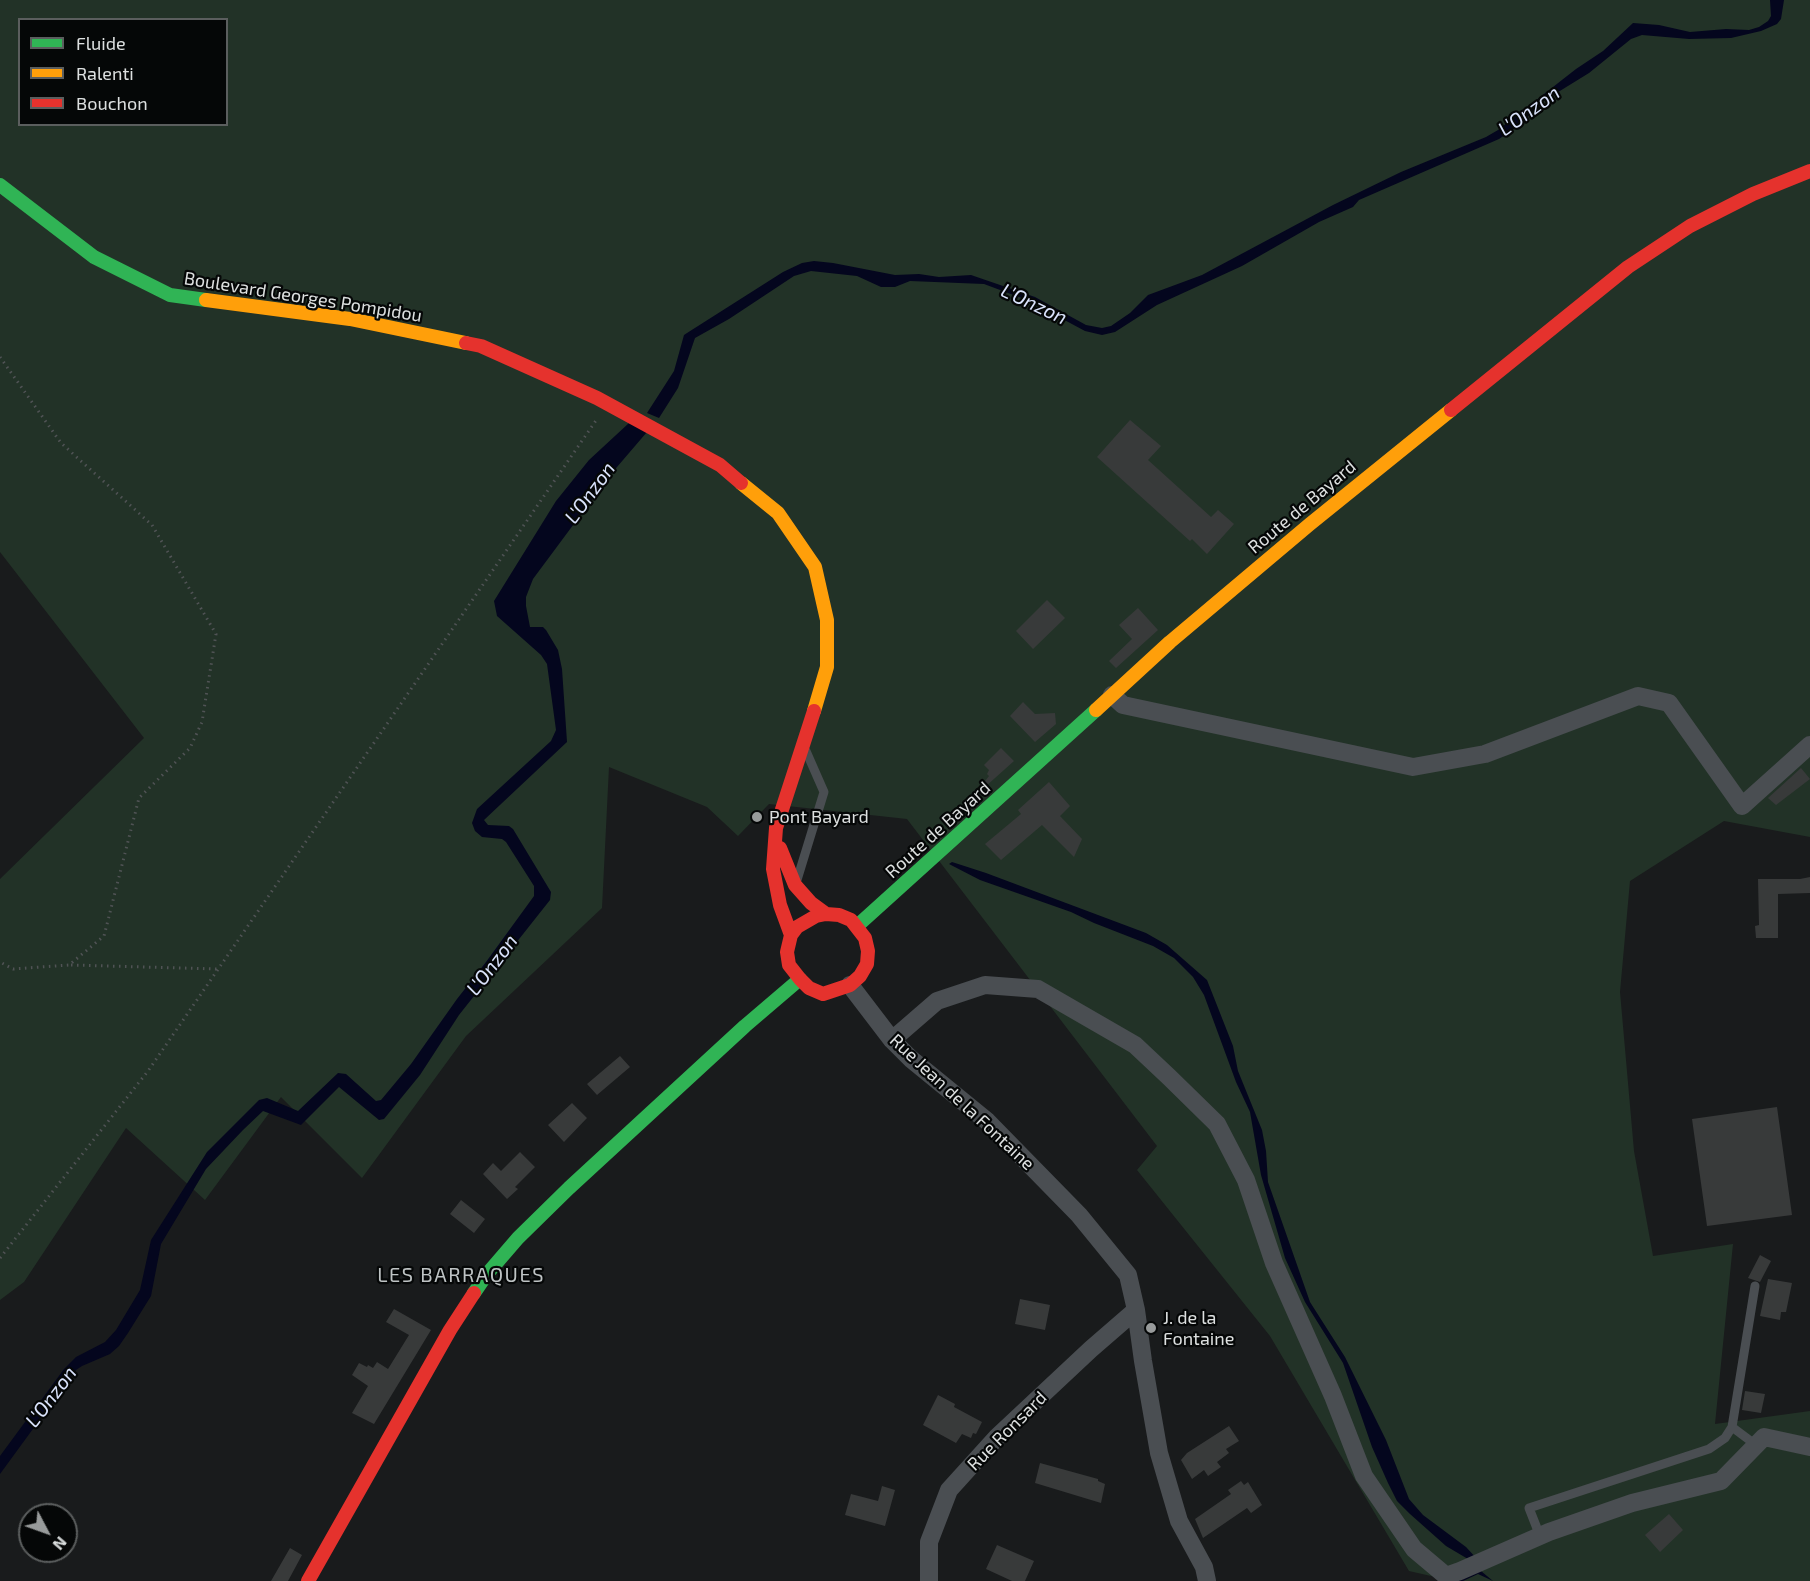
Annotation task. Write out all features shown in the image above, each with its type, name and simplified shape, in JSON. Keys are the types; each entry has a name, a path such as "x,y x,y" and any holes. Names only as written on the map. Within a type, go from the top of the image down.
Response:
{"main road":[{"name":"Route de Bayard","path":"857,926 1170,642 1310,524 1628,267 1690,226 1753,194 1810,171"},
{"name":"Boulevard Georges Pompidou","path":"0,185 93,257 170,295 350,319 482,346 597,398 720,465 778,513 815,567 827,620 826,667 819,697 776,828 773,854 774,879 790,935"},
{"path":"776,828 783,859 795,885 810,903 826,914"},
{"path":"826,914 839,915 851,920 865,938 868,951 867,964 860,976 850,985 823,994 809,988 800,979 789,965 787,952 790,935 806,920 826,914"},
{"path":"308,1581 450,1330 488,1274 518,1238 570,1188 745,1026 800,979"}],"street":[{"path":"1112,695 1123,705 1413,767 1485,754 1638,696 1669,703 1742,806 1810,745"},
{"name":"Rue Jean de la Fontaine","path":"850,985 892,1040 910,1059 987,1121 1079,1215 1128,1275 1160,1453 1179,1521 1204,1567 1208,1581"},
{"path":"892,1040 937,1001 985,985 1038,989 1135,1045 1169,1077 1217,1124 1246,1180 1274,1263 1333,1396 1364,1476 1414,1549 1446,1576 1460,1572 1540,1536 1632,1503 1721,1481 1764,1437 1810,1448"},
{"name":"Rue Ronsard","path":"928,1581 929,1542 949,1490 997,1437 1136,1310"}],"lane":[{"path":"795,885 824,792 805,741"},
{"path":"1540,1536 1529,1508 1709,1449 1725,1438 1732,1427 1755,1286"},
{"path":"1732,1427 1756,1445"}],"path":[{"path":"0,357 61,443 152,525 216,634 202,722 190,747 139,798 104,936 69,965"},
{"path":"0,1258 148,1071 591,425 609,405"},
{"path":"0,962 13,969 69,965 218,969"}],"green space":[{"path":"0,0 1810,0 1810,837 1724,821 1630,881 1620,992 1634,1151 1653,1256 1733,1244 1715,1424 1810,1411 1810,1581 1453,1581 1409,1571 1270,1336 1137,1170 1157,1146 907,819 769,804 738,836 707,807 609,767 602,908 466,1036 362,1178 281,1097 205,1200 126,1128 24,1282 0,1300 0,879 144,738 0,552"}],"water":[{"name":"L'Onzon","path":"1770,0 1784,0 1781,19 1777,24 1761,31 1731,38 1689,39 1642,35 1631,39 1589,73 1542,102 1517,127 1499,139 1359,200 1353,207 1319,222 1242,266 1157,305 1115,332 1102,335 1085,331 1027,300 984,284 910,281 895,287 881,287 857,276 811,271 794,276 729,319 695,338 678,388 659,418 647,413 674,371 684,335 783,272 802,263 814,261 833,263 895,275 919,274 939,277 971,275 1035,297 1086,325 1102,328 1111,326 1130,313 1148,295 1202,275 1333,205 1401,172 1486,137 1603,51 1633,23 1659,25 1690,32 1749,30 1768,21 1771,16"},
{"name":"L'Onzon","path":"629,423 647,432 611,474 533,579 526,597 530,627 543,627 558,650 562,669 567,742 484,820 488,825 509,826 513,829 551,892 550,900 459,1015 420,1075 384,1119 379,1120 339,1087 301,1125 263,1111 243,1130 206,1169 161,1244 151,1296 119,1346 110,1354 76,1370 0,1474 0,1456 64,1369 76,1357 105,1342 116,1330 140,1290 151,1240 207,1152 259,1100 267,1098 298,1111 338,1073 346,1074 376,1101 381,1100 411,1064 534,896 534,886 506,842 502,839 482,837 475,831 472,823 477,809 551,741 556,730 547,664 541,655 497,616 494,601 556,501 589,460"},
{"path":"952,862 1146,933 1167,945 1207,980 1233,1046 1238,1071 1262,1130 1268,1182 1310,1302 1345,1357 1386,1440 1409,1499 1423,1515 1466,1547 1478,1560 1481,1571 1493,1581 1478,1574 1463,1581 1455,1581 1473,1562 1446,1546 1410,1514 1397,1501 1388,1483 1372,1447 1343,1363 1305,1302 1285,1258 1261,1175 1250,1112 1236,1082 1204,995 1193,977 1174,958 1153,946 1071,912 980,880 949,864"}],"building":[{"path":"1130,420 1161,446 1148,460 1211,517 1218,510 1234,524 1207,554 1097,457"},
{"path":"1047,600 1065,618 1033,649 1016,631"},
{"path":"1138,608 1158,630 1116,668 1109,661 1132,639 1119,625"},
{"path":"1023,702 1035,714 1055,713 1056,724 1035,742 1010,716"},
{"path":"1001,748 1014,761 976,795 989,776 987,774 989,770 984,765"},
{"path":"1801,768 1810,779 1776,805 1768,798"},
{"path":"1049,782 1070,806 1060,816 1082,839 1074,857 1042,825 1001,860 985,844 1021,814 1018,810"},
{"path":"1810,877 1810,893 1778,894 1778,938 1756,938 1755,926 1759,925 1758,879"},
{"path":"620,1056 630,1067 597,1095 587,1084"},
{"path":"572,1103 587,1118 564,1142 548,1125"},
{"path":"1777,1107 1792,1215 1707,1226 1692,1119"},
{"path":"520,1152 535,1167 515,1187 518,1189 507,1199 483,1174 493,1163 501,1171"},
{"path":"461,1200 485,1219 474,1233 450,1214"},
{"path":"1760,1255 1771,1261 1760,1282 1748,1278"},
{"path":"1768,1279 1792,1283 1786,1312 1781,1312 1780,1320 1760,1316"},
{"path":"1020,1299 1050,1305 1045,1330 1015,1324"},
{"path":"394,1309 431,1330 374,1424 352,1413 368,1386 352,1375 359,1363 373,1368 377,1362 388,1369 409,1335 386,1322"},
{"path":"1745,1391 1765,1394 1761,1413 1742,1410"},
{"path":"938,1395 955,1404 954,1407 982,1422 976,1434 973,1433 971,1438 962,1434 956,1443 923,1425"},
{"path":"1229,1426 1239,1441 1226,1449 1229,1453 1217,1462 1221,1467 1208,1476 1204,1470 1192,1479 1181,1460 1187,1453"},
{"path":"1040,1463 1098,1479 1105,1484 1101,1503 1035,1483"},
{"path":"1241,1481 1244,1485 1248,1482 1262,1505 1251,1513 1247,1508 1203,1538 1195,1519 1231,1494 1228,1490"},
{"path":"882,1486 895,1490 885,1526 845,1515 851,1494 878,1501"},
{"path":"1669,1514 1683,1530 1660,1552 1645,1535"},
{"path":"997,1545 1034,1561 1025,1581 1012,1581 986,1569"},
{"path":"290,1548 302,1555 288,1581 271,1581"}],"traffic: fast":[{"path":"0,185 94,257 170,295 206,300"},
{"path":"857,926 1096,710"},
{"path":"474,1293 518,1238 569,1188 745,1026 800,979"}],"traffic: slow":[{"path":"206,300 350,319 466,343"},
{"path":"1096,710 1170,642 1310,524 1451,410"},
{"path":"741,483 778,513 815,567 827,620 827,667 814,711"}],"traffic: jam":[{"path":"1451,410 1628,267 1690,226 1753,194 1810,171"},
{"path":"466,343 481,346 597,398 720,465 741,483"},
{"path":"791,935 780,905 773,869 776,828 814,711"},
{"path":"780,848 795,885 811,903 826,914"},
{"path":"826,914 839,915 851,920 865,938 868,951 867,964 860,976 850,985 823,994 809,988 800,979 789,965 787,952 791,935 797,927 816,916 826,914"},
{"path":"308,1581 450,1330 474,1293"}],"place":[{"name":"Pont Bayard","path":"757,817"},
{"name":"J. de la Fontaine","path":"1151,1328"}],"district":[{"name":"LES BARRAQUES","path":"461,1275"}]}
